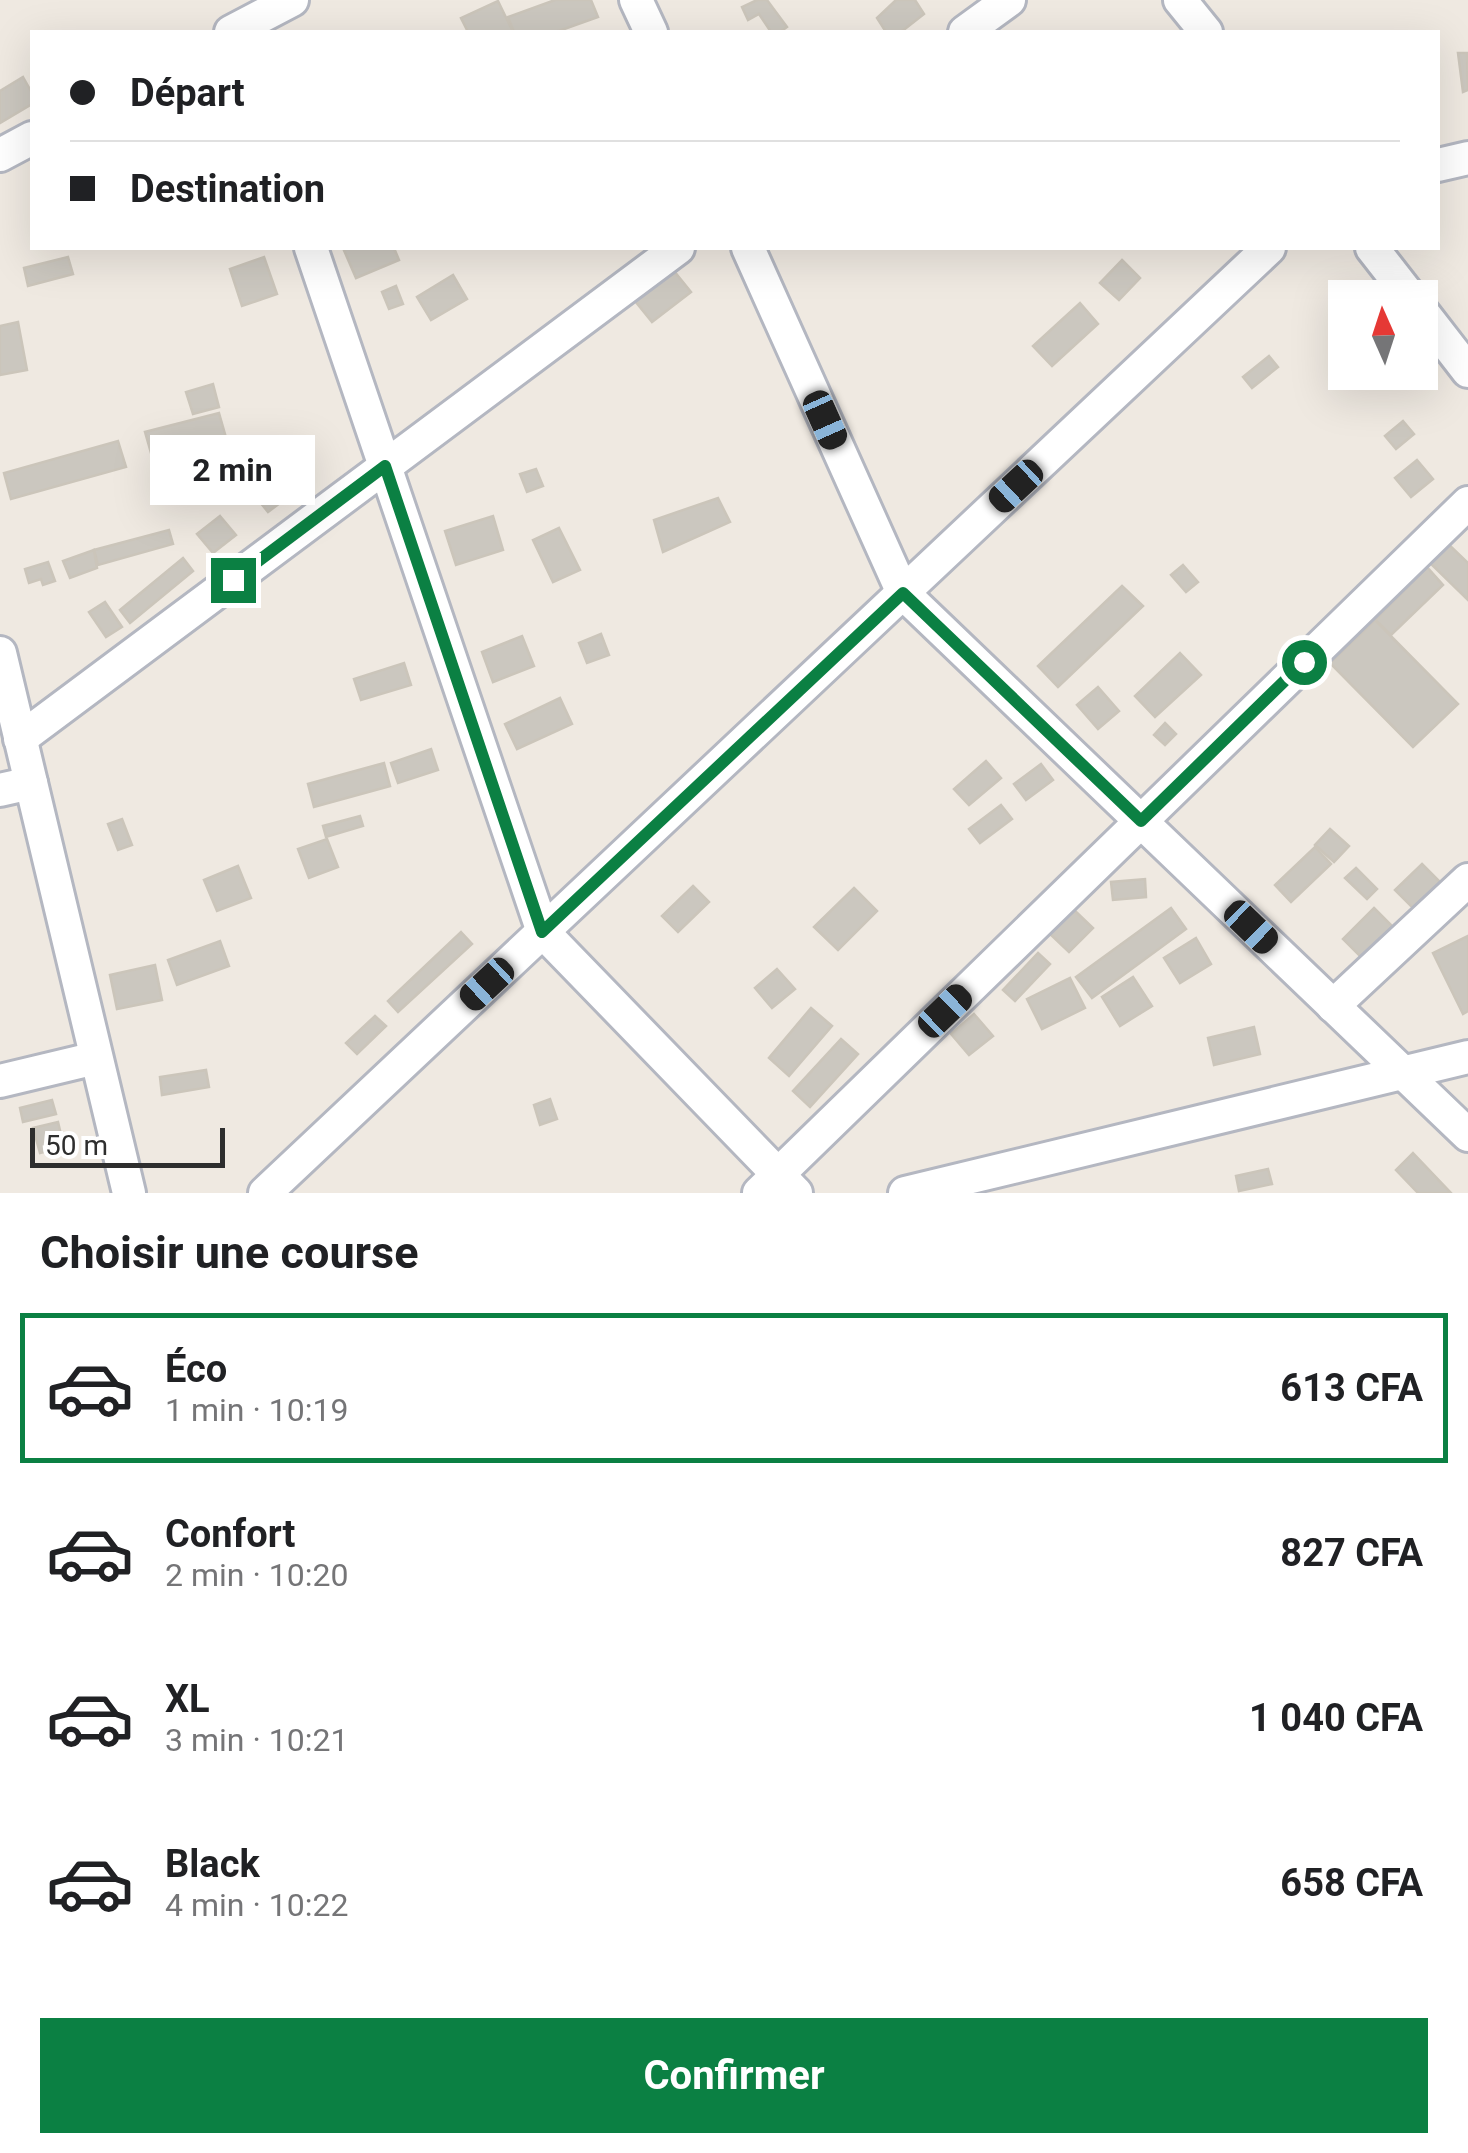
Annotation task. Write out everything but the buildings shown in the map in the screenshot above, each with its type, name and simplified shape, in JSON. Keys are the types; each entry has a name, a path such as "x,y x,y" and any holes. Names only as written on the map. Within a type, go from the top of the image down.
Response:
{"street":[{"path":"233,24 292,0"},
{"path":"636,0 650,30"},
{"path":"969,30 1009,0"},
{"path":"1180,0 1204,30"},
{"path":"0,155 30,139"},
{"path":"1440,165 1468,158"},
{"path":"312,250 542,932 777,1187 1141,821 1468,502"},
{"path":"20,739 675,250"},
{"path":"749,250 903,593 1468,1135"},
{"path":"265,1193 1267,250"},
{"path":"1374,250 1397,280"},
{"path":"1438,332 1468,371"},
{"path":"0,653 20,739 16,786 96,1058 129,1193"},
{"path":"1334,1006 1468,880"},
{"path":"905,1193 1468,1057"},
{"path":"0,1081 96,1058"}],"route":[{"path":"233,580 385,466 542,932 903,593 1141,821 1304,662"}]}
